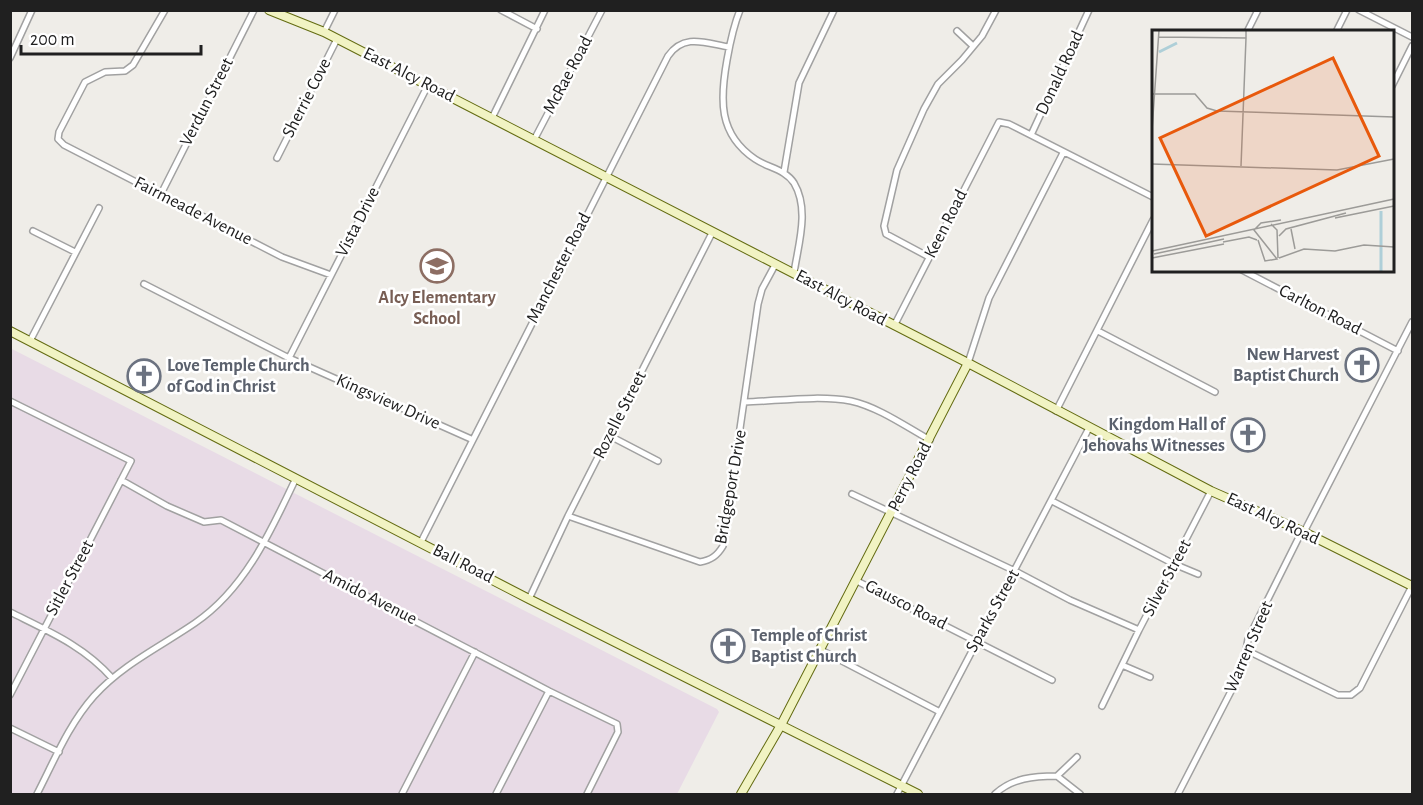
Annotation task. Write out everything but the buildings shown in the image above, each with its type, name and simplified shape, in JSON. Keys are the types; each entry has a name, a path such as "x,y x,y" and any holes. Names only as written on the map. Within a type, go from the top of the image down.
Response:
{"street":[{"path":"10,58 32,10"},
{"name":"Fairmeade Avenue","path":"165,10 133,65 125,70 105,72 85,82 58,132 57,140 282,257 331,275"},
{"name":"Verdun Street","path":"161,194 254,10"},
{"name":"East Alcy Road","path":"268,10 338,39 1212,491 1303,532 1412,586"},
{"path":"324,32 335,10"},
{"path":"501,10 537,29"},
{"path":"492,118 546,10"},
{"name":"McRae Road","path":"534,140 602,10"},
{"path":"740,10 729,47 722,89 722,104 728,126 738,143 756,159 784,172 793,182 803,212 794,273"},
{"path":"784,172 800,83 834,10"},
{"path":"929,257 886,234 884,226 897,170 924,109 938,84 982,36 996,10"},
{"name":"Donald Road","path":"1031,135 1089,10"},
{"path":"1248,30 1258,10"},
{"path":"1337,30 1347,10"},
{"path":"1359,10 1413,37"},
{"path":"957,31 973,46"},
{"name":"Sherrie Cove","path":"277,158 338,39"},
{"name":"Manchester Road","path":"421,542 471,439 664,62 675,46 689,40 729,47"},
{"path":"1393,84 1413,46"},
{"name":"Vista Drive","path":"289,358 428,86"},
{"name":"Keen Road","path":"894,326 999,122 1009,124 1031,135"},
{"path":"1031,135 1152,197"},
{"name":"Perry Road","path":"741,795 781,725 930,440 968,363 989,298 1063,153"},
{"path":"30,341 99,208"},
{"path":"1056,411 1152,224"},
{"path":"33,231 75,252"},
{"name":"Rozelle Street","path":"529,598 568,516 712,233"},
{"name":"Bridgeport Drive","path":"568,516 700,562 719,554 723,546 758,304 762,289 775,265"},
{"name":"Carlton Road","path":"1246,272 1398,351"},
{"name":"Kingsview Drive","path":"144,284 289,358 471,439"},
{"name":"Warren Street","path":"1178,795 1243,668 1248,639 1413,322"},
{"name":"Ball Road","path":"10,331 918,795"},
{"path":"1098,331 1215,392"},
{"path":"745,402 834,399 853,402 874,410 930,440"},
{"name":"Sitler Street","path":"10,401 131,461 10,695"},
{"name":"Sparks Street","path":"897,795 976,640 1015,571 1089,428"},
{"path":"610,436 658,460"},
{"path":"37,795 83,710 112,678 138,658 196,622 240,579 265,542 296,478"},
{"name":"Amido Avenue","path":"121,480 167,506 204,522 221,520 549,691 617,723 618,732 588,795"},
{"name":"Silver Street","path":"1102,706 1138,630 1212,491"},
{"path":"852,494 1015,571 1070,600 1138,630"},
{"path":"1052,501 1198,574"},
{"name":"Gausco Road","path":"855,580 1052,680"},
{"path":"1246,650 1338,695 1351,695 1360,688 1412,586"},
{"path":"10,612 85,652 112,678"},
{"path":"819,649 940,712"},
{"path":"402,795 475,652"},
{"path":"1122,665 1150,677"},
{"path":"496,795 549,691"},
{"path":"10,728 59,752"},
{"path":"995,795 1008,784 1022,779 1057,776 1077,757"},
{"path":"1057,776 1080,795"}],"shaded area":[{"path":"10,348 717,709 719,712 677,794 11,794"}],"place":[{"name":"Alcy Elementary School","path":"437,266"},
{"name":"New Harvest Baptist Church","path":"1362,365"},
{"name":"Love Temple Church of God in Christ","path":"144,376"},
{"name":"Kingdom Hall of Jehovahs Witnesses","path":"1248,435"},
{"name":"Temple of Christ Baptist Church","path":"728,646"}]}
